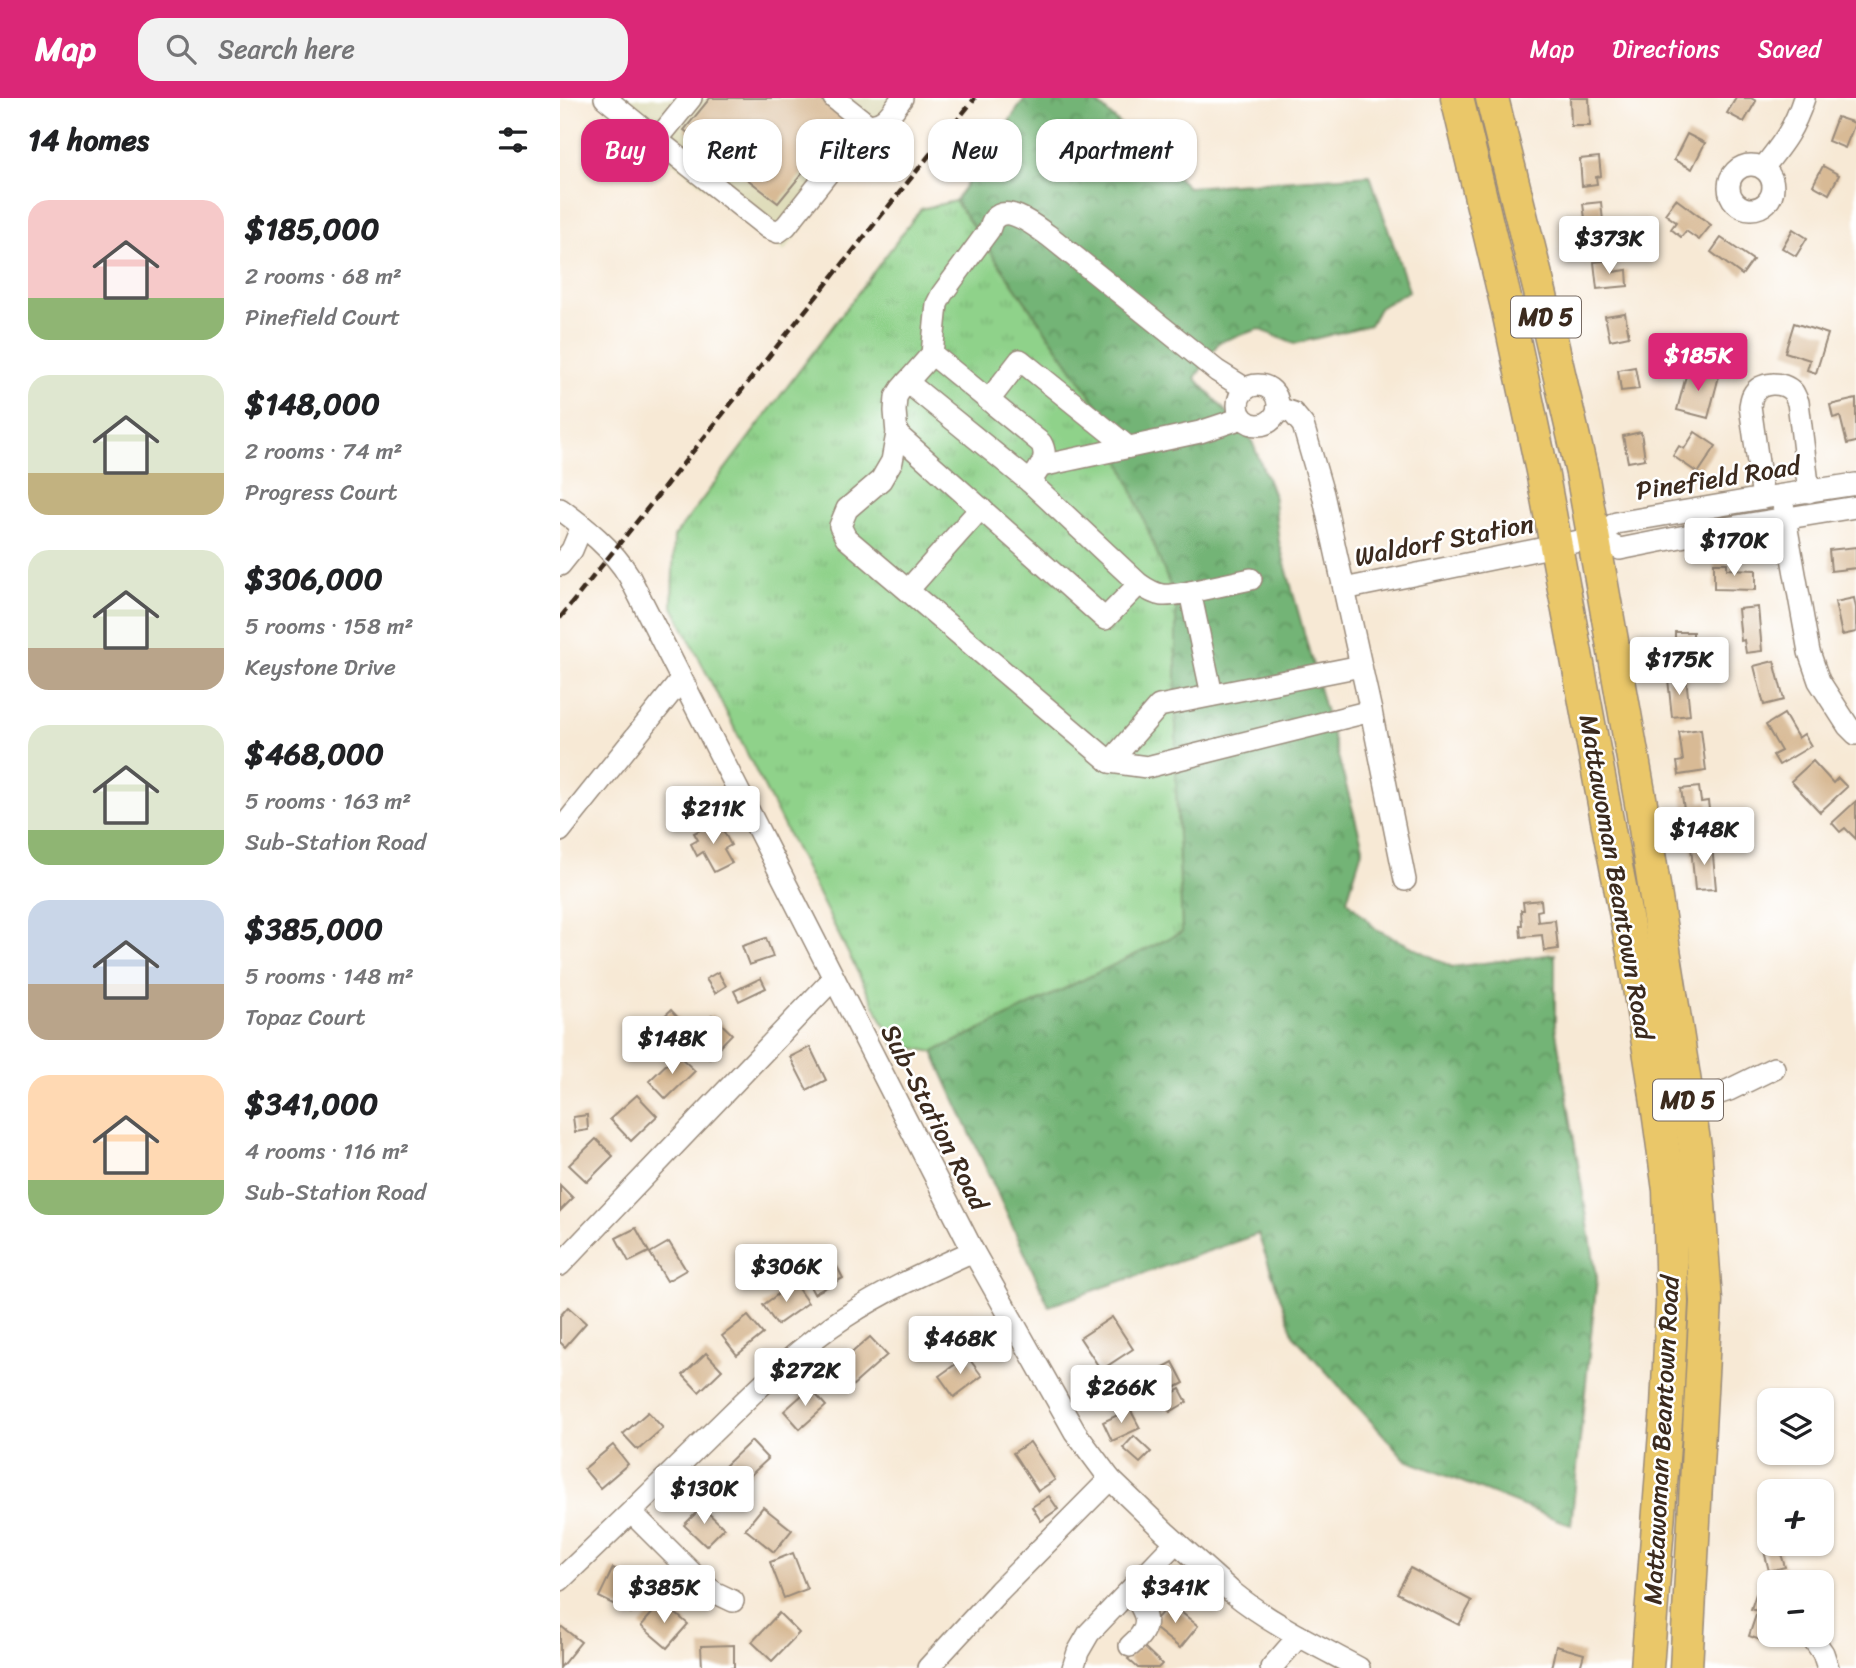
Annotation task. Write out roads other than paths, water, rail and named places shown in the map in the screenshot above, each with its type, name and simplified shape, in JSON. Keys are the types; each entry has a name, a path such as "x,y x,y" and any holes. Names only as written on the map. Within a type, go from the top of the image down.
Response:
{"highway":[{"name":"Mattawoman Beantown Road","path":"1457,98 1508,311 1542,471 1634,957 1669,1190 1672,1303 1647,1668"},
{"name":"Mattawoman Beantown Road","path":"1492,98 1544,304 1582,473 1639,796 1695,1147 1706,1301 1686,1668"},
{"path":"1654,1079 1668,1099 1683,1226 1685,1274 1688,1281 1705,1290"}],"street":[{"path":"605,98 631,119"},
{"path":"834,98 861,119"},
{"path":"1763,168 1797,120 1804,98"},
{"path":"885,119 898,100"},
{"path":"669,121 682,101"},
{"path":"669,150 768,228 778,232 786,226 821,182"},
{"path":"1246,388 1217,371 1049,236 1022,218 1002,215 994,219 989,230 942,294 937,304 932,354 896,397 897,434 892,461 881,480 847,509 840,526 846,538 1110,762 1147,766 1371,711"},
{"path":"932,354 1041,443 1045,456 1035,474"},
{"path":"989,400 1020,360 1129,447"},
{"path":"907,382 1035,474 1139,584 1153,594 1163,596 1190,592 1251,579"},
{"path":"1809,492 1798,402 1792,391 1783,386 1770,384 1759,388 1753,394 1750,406 1772,497 1786,518 1809,652 1819,681 1856,734"},
{"path":"1259,385 1271,390 1278,401 1278,408 1272,420 1266,424 1253,425 1242,418 1238,399 1246,388 1259,385"},
{"path":"1278,408 1293,413 1303,425 1323,494 1405,880"},
{"path":"1035,474 1129,447 1200,432 1242,418"},
{"path":"897,434 1105,619 1139,584"},
{"name":"Pinefield Road","path":"1556,546 1594,538 1616,523 1856,484"},
{"name":"Pinefield Road","path":"1594,538 1620,549 1856,507"},
{"path":"908,590 981,508"},
{"name":"Sub-Station Road","path":"560,509 619,560 634,585 973,1251 1075,1432 1110,1479 1243,1601 1299,1636 1359,1668"},
{"path":"560,565 572,550 582,526"},
{"name":"Waldorf Station","path":"1344,589 1556,546"},
{"path":"1190,592 1212,695"},
{"path":"1110,762 1159,706 1361,666"},
{"path":"560,831 681,680"},
{"path":"560,1265 833,979"},
{"path":"1688,1104 1729,1090 1773,1068"},
{"path":"560,1580 795,1354 844,1317 890,1290 973,1251"},
{"path":"928,1668 999,1591 1110,1479"},
{"path":"632,1513 702,1583 733,1601"},
{"path":"1073,1668 1089,1633 1176,1542"},
{"path":"1130,1646 1146,1627 1146,1615 1131,1590"},
{"path":"1271,1668 1299,1636"},
{"path":"1819,1647 1828,1668"}],"railway":[{"path":"560,618 975,98"}]}
